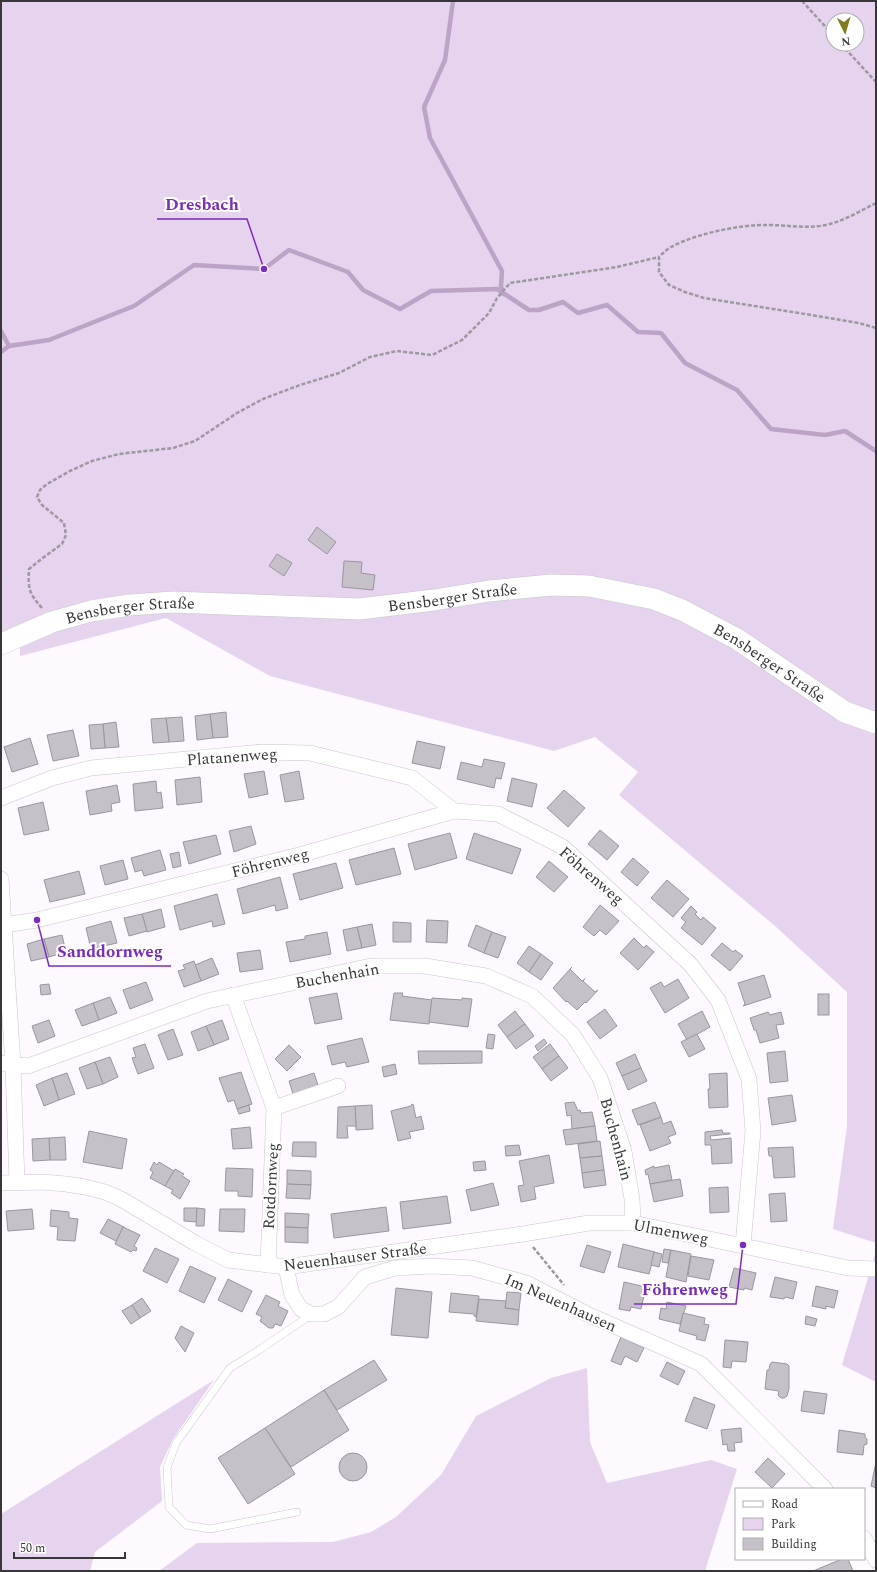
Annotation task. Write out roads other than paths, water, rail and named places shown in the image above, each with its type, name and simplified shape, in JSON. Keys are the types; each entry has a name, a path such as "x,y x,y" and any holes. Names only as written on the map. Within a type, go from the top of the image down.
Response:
{"main road":[{"name":"Bensberger Straße","path":"1,644 52,622 91,611 144,604 173,602 359,609 434,600 489,591 551,585 589,586 654,600 682,610 737,639 845,712 876,723"}],"street":[{"name":"Platanenweg","path":"1,798 52,778 91,768 261,752 310,753 412,778 454,811"},
{"name":"Föhrenweg","path":"4,925 37,920 287,858 454,811 498,814 564,847 690,964 718,1000 749,1079 753,1131 744,1245"},
{"path":"1,879 4,925 7,1064 17,1182"},
{"name":"Buchenhain","path":"7,1064 28,1066 207,1001 371,966 425,966 486,976 532,996 573,1035 600,1078 624,1151 632,1199 633,1223"},
{"name":"Rotdornweg","path":"233,995 274,1108 268,1265"},
{"path":"274,1108 338,1086"},
{"name":"Neuenhauser Straße","path":"1,1183 17,1182 66,1184 105,1192 121,1199 195,1244 228,1260 286,1267 465,1242"},
{"name":"Ulmenweg","path":"465,1242 589,1223 633,1223 744,1245 848,1268 876,1270"},
{"name":"Im Neuenhausen","path":"311,1314 324,1314 338,1307 365,1277 395,1268 432,1266 472,1268 526,1283 587,1314 701,1364 824,1488"},
{"path":"286,1267 292,1295 301,1309 311,1314"},
{"path":"865,1540 876,1560"}],"lane":[{"path":"297,1512 210,1529 186,1525 168,1507 166,1468 176,1443 230,1368 311,1314"}],"waterway":[{"path":"453,1 445,60 424,107 430,138 502,271 501,286 503,294"},
{"path":"1,352 9,346 49,340 134,306 194,265 264,269 289,250 348,272 363,290 400,309 431,291 497,289 529,310 539,310 563,302 578,313 607,305 638,332 661,333 685,363 737,390 771,429 825,435 845,431 876,451"},
{"path":"1,331 9,346"}],"place":[{"name":"Dresbach","path":"264,269"},
{"name":"Sanddornweg","path":"37,920"},
{"name":"Föhrenweg","path":"743,1245"}]}
